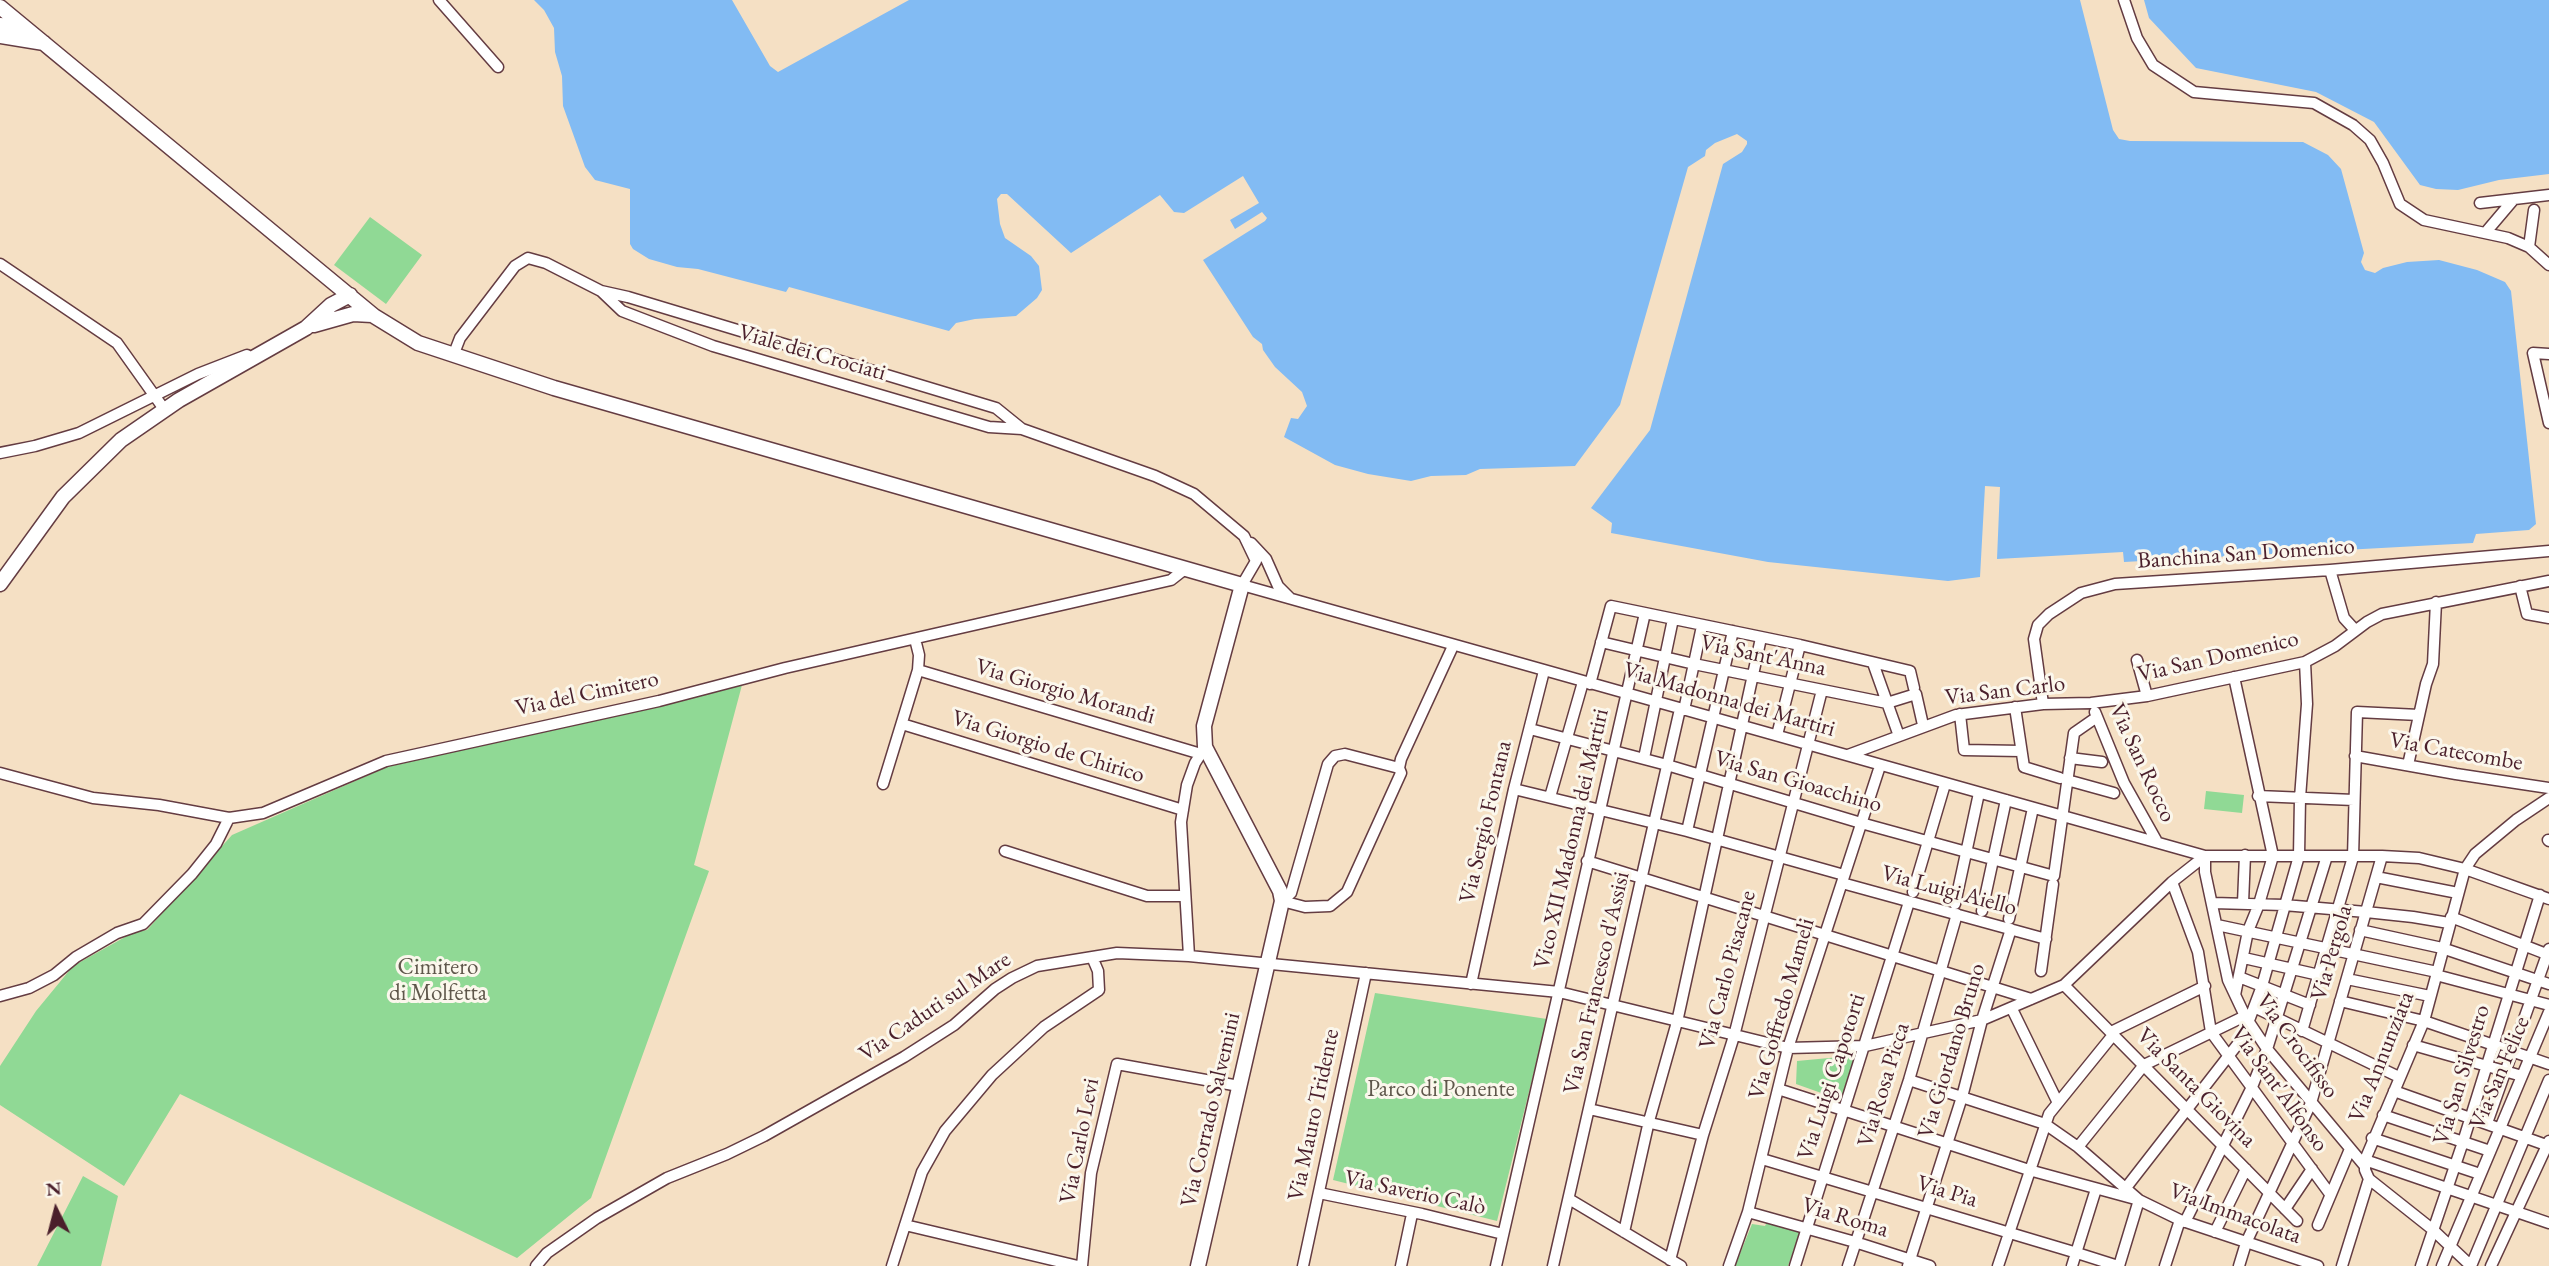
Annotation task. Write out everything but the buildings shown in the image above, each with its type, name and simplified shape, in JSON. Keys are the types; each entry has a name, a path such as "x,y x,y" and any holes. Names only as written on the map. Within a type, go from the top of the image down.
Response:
{"main road":[{"path":"0,7 374,316 410,339 453,356 554,388 1242,585 1204,726 1203,750 1280,891 1282,901"},
{"path":"0,25 27,29"},
{"path":"0,36 45,44"},
{"path":"327,315 331,296 329,278"},
{"path":"0,584 47,518 77,482 160,403 224,372 327,315 346,309 350,295"},
{"path":"327,315 357,313 374,316"},
{"name":"Via Corrado Salvemini","path":"1198,1266 1282,901"}],"street":[{"path":"439,0 498,67"},
{"path":"2124,0 2137,38 2153,65 2194,92 2314,103 2353,125 2370,140 2400,204 2424,220 2508,237 2529,247 2549,265"},
{"path":"2480,203 2549,195"},
{"path":"2486,232 2514,199"},
{"path":"2529,247 2533,210"},
{"name":"Viale dei Crociati","path":"453,356 460,338 518,263 528,258 545,263 601,291 996,408 1022,429"},
{"path":"0,264 117,343 160,403 79,433 0,453"},
{"name":"Viale dei Crociati","path":"601,291 622,311 713,345 989,427 1022,429 1155,476 1194,494 1244,536 1262,556 1278,586 1291,598"},
{"path":"2549,354 2533,353 2549,423"},
{"path":"1242,585 1256,561 1244,536"},
{"name":"Banchina San Domenico","path":"2043,704 2034,639 2038,625 2049,614 2081,593 2115,584 2330,570 2549,551"},
{"path":"1259,590 1266,575 1262,556"},
{"name":"Via del Cimitero","path":"0,773 93,798 159,805 229,818 263,813 386,761 659,701 785,668 1171,580 1185,569"},
{"path":"2330,570 2344,618 2355,631"},
{"name":"Via San Domenico","path":"2091,703 2147,696 2305,662 2335,646 2382,614 2435,601 2549,581"},
{"name":"Via Madonna dei Martiri","path":"1242,585 1945,784 2156,840 2205,856 2419,858 2465,869 2544,897"},
{"path":"2520,586 2527,614 2549,618"},
{"path":"2408,765 2433,664 2435,601"},
{"path":"1550,797 1611,606 1910,671 1923,725"},
{"name":"Vico XII Madonna dei Martiri","path":"1496,1266 1645,613"},
{"path":"1644,758 1673,619"},
{"name":"Via San Francesco d'Assisi","path":"1553,1266 1667,765 1702,626"},
{"path":"1687,831 1733,631"},
{"path":"1624,1232 1649,1121 1677,1022 1761,638"},
{"path":"883,783 918,670 919,655 915,639"},
{"name":"Via Sant'Anna","path":"1601,642 1887,704"},
{"path":"1777,735 1800,645"},
{"path":"1282,901 1305,907 1330,906 1347,892 1401,773 1399,768 1453,646"},
{"path":"2137,660 2147,696"},
{"path":"2125,1189 2227,1055 2248,1022 2262,986 2299,856 2307,704 2305,662"},
{"path":"1872,663 1899,736"},
{"name":"Via Giorgio Morandi","path":"918,670 1203,750"},
{"name":"Via Sergio Fontana","path":"1471,984 1514,789 1544,671"},
{"path":"2234,677 2273,856 2248,930 2235,995"},
{"name":"Via Carlo Pisacane","path":"1676,1263 1703,1135 1734,1036 1822,690"},
{"path":"1887,704 1915,691"},
{"name":"Via San Carlo","path":"1848,755 1923,725 1959,714 2043,704 2091,703"},
{"name":"Via San Rocco","path":"2091,703 2124,783 2156,840"},
{"path":"2015,707 2024,767 2114,793"},
{"path":"2302,1031 2353,857 2357,712 2419,715"},
{"path":"1959,714 1964,750 2021,751"},
{"path":"2041,971 2063,816 2064,779 2074,733 2097,718"},
{"name":"Via Giorgio de Chirico","path":"902,724 1183,810"},
{"name":"Via San Gioacchino","path":"1530,729 1644,758 1861,823 2020,866 2054,880"},
{"path":"1189,956 1182,855 1183,810 1187,785 1203,750"},
{"path":"1282,901 1291,893 1328,764 1335,756 1345,754 1399,768"},
{"name":"Via Catecombe","path":"2355,756 2549,788"},
{"path":"2070,758 2102,762"},
{"name":"Via Goffredo Mameli","path":"1729,1266 1748,1212 1788,1048 1880,765"},
{"name":"Via Luigi Capotorti","path":"1795,1266 1843,1110 1866,1046 1945,784"},
{"name":"Via Luigi Aiello","path":"1514,789 1778,856 1843,879 2010,924 2046,939"},
{"name":"Via Rosa Picca","path":"1848,1266 1923,1033 1956,909 1979,793"},
{"path":"2258,796 2354,800"},
{"path":"2465,869 2475,854 2516,820 2549,798"},
{"path":"1982,911 2006,800"},
{"name":"Via Giordano Bruno","path":"1909,1263 1962,1097 2010,924 2033,807"},
{"path":"0,996 29,988 54,975 76,957 107,939 143,924 200,864 216,844 229,818"},
{"path":"1004,851 1147,896 1185,896"},
{"path":"2243,904 2245,855"},
{"path":"2064,985 2172,882 2205,856"},
{"name":"Via Crocifisso","path":"2205,856 2205,872 2228,980 2248,1022 2311,1103 2365,1163"},
{"path":"2165,1266 2182,1221 2252,1087 2278,1019 2327,856"},
{"name":"Via Pergola","path":"2239,1266 2246,1243 2311,1103 2382,856"},
{"path":"1587,861 2031,999"},
{"name":"Via Annunziata","path":"2365,1163 2372,1138 2424,1021 2465,869"},
{"path":"2376,877 2458,893"},
{"name":"Via Sant'Alfonso","path":"2172,882 2199,952 2211,1032 2330,1194"},
{"name":"Via San Silvestro","path":"2421,1266 2463,1142 2524,945 2544,897"},
{"path":"2213,903 2284,905 2450,920 2548,952 2544,981 2531,1000 2487,1123"},
{"path":"2217,925 2436,973 2549,1005"},
{"path":"2360,930 2442,948 2544,981"},
{"name":"Via Caduti sul Mare","path":"536,1266 547,1253 574,1232 645,1190 752,1142 904,1057 954,1025 995,989 1037,966 1136,953 1559,992 1788,1048 1866,1046 1982,1020 2064,985"},
{"path":"892,1266 922,1172 945,1131 992,1074 1044,1027 1098,990 1098,971 1092,957"},
{"path":"2244,958 2319,975"},
{"name":"Via Mauro Tridente","path":"1303,1266 1366,973"},
{"path":"2239,977 2310,1005"},
{"path":"2347,979 2430,996"},
{"name":"Via Santa Giovina","path":"2064,985 2297,1221"},
{"path":"1998,1266 2049,1114 2112,1034 2205,986"},
{"path":"2340,1001 2424,1021 2549,1064"},
{"path":"2254,1007 2399,1077"},
{"path":"2012,1009 2058,1103"},
{"name":"Via San Felice","path":"2442,1266 2549,1012"},
{"path":"2078,1147 2144,1065 2211,1032 2248,1022"},
{"path":"2413,1045 2522,1076"},
{"name":"Via Carlo Levi","path":"1080,1266 1091,1173 1117,1064 1239,1086"},
{"name":"Via Immacolata","path":"1909,1080 2045,1124 2078,1147 2139,1200"},
{"path":"2369,1179 2432,1229 2471,1266 2549,1080"},
{"name":"Via Immacolata","path":"1778,1089 2029,1170 2139,1200 2182,1221 2311,1265"},
{"path":"2393,1091 2548,1144 2491,1266"},
{"path":"1589,1109 1703,1135"},
{"path":"2382,1115 2490,1151"},
{"path":"2372,1138 2480,1174"},
{"path":"2318,1224 2350,1149"},
{"name":"Via Pia","path":"1762,1159 2119,1266"},
{"path":"2342,1266 2369,1179 2365,1163"},
{"path":"2365,1163 2549,1223"},
{"path":"2215,1231 2246,1169"},
{"path":"2285,1209 2312,1169"},
{"path":"2072,1266 2096,1189"},
{"name":"Via Saverio Calò","path":"1319,1193 1503,1234"},
{"path":"1569,1199 1676,1263"},
{"path":"2119,1266 2139,1200"},
{"name":"Via Roma","path":"1748,1212 1855,1242 1909,1263 1930,1266"},
{"path":"1401,1266 1412,1214"},
{"path":"905,1225 1080,1266"}],"green space":[{"path":"370,217 422,255 386,304 334,265"},
{"name":"Cimitero di Molfetta","path":"742,685 694,865 709,871 591,1198 517,1258 180,1094 124,1186 0,1105 0,1066 36,1011 73,966 134,932 147,930 232,835 387,767"},
{"path":"2206,791 2244,795 2242,813 2204,809"},
{"name":"Parco di Ponente","path":"1375,993 1547,1019 1497,1221 1333,1180"},
{"path":"1850,1056 1853,1061 1841,1100 1796,1084 1797,1061"},
{"path":"83,1176 118,1196 101,1266 37,1266"},
{"path":"1767,1222 1800,1232 1788,1266 1735,1266 1752,1224 1765,1226"}],"water":[{"path":"534,0 732,0 770,66 778,72 909,0 2080,0 2113,130 2119,139 2303,142 2328,155 2341,169 2364,253 2361,262 2365,270 2375,273 2383,268 2407,262 2439,260 2477,270 2505,282 2511,291 2536,524 2529,530 2476,534 2473,543 2124,562 2123,552 1997,559 2000,487 1985,486 1980,577 1948,581 1768,562 1611,533 1612,523 1591,508 1650,430 1723,164 1742,152 1747,144 1747,141 1737,134 1715,143 1706,150 1705,156 1688,167 1620,405 1575,466 1480,469 1466,475 1431,476 1411,481 1368,474 1335,465 1284,437 1291,418 1298,419 1307,406 1302,392 1275,367 1203,260 1267,218 1262,212 1235,229 1230,220 1259,203 1243,176 1184,213 1174,212 1160,195 1071,253 1007,194 1001,194 997,199 1005,238 1031,256 1039,266 1042,290 1037,298 1016,316 956,323 949,331 789,287 786,292 698,269 677,267 649,259 633,249 630,244 630,189 595,180 585,167 563,106 562,76 555,52 554,28 544,10"},
{"path":"2144,0 2549,0 2549,174 2499,180 2458,190 2420,185 2374,122 2316,92 2196,68 2149,18"}]}
